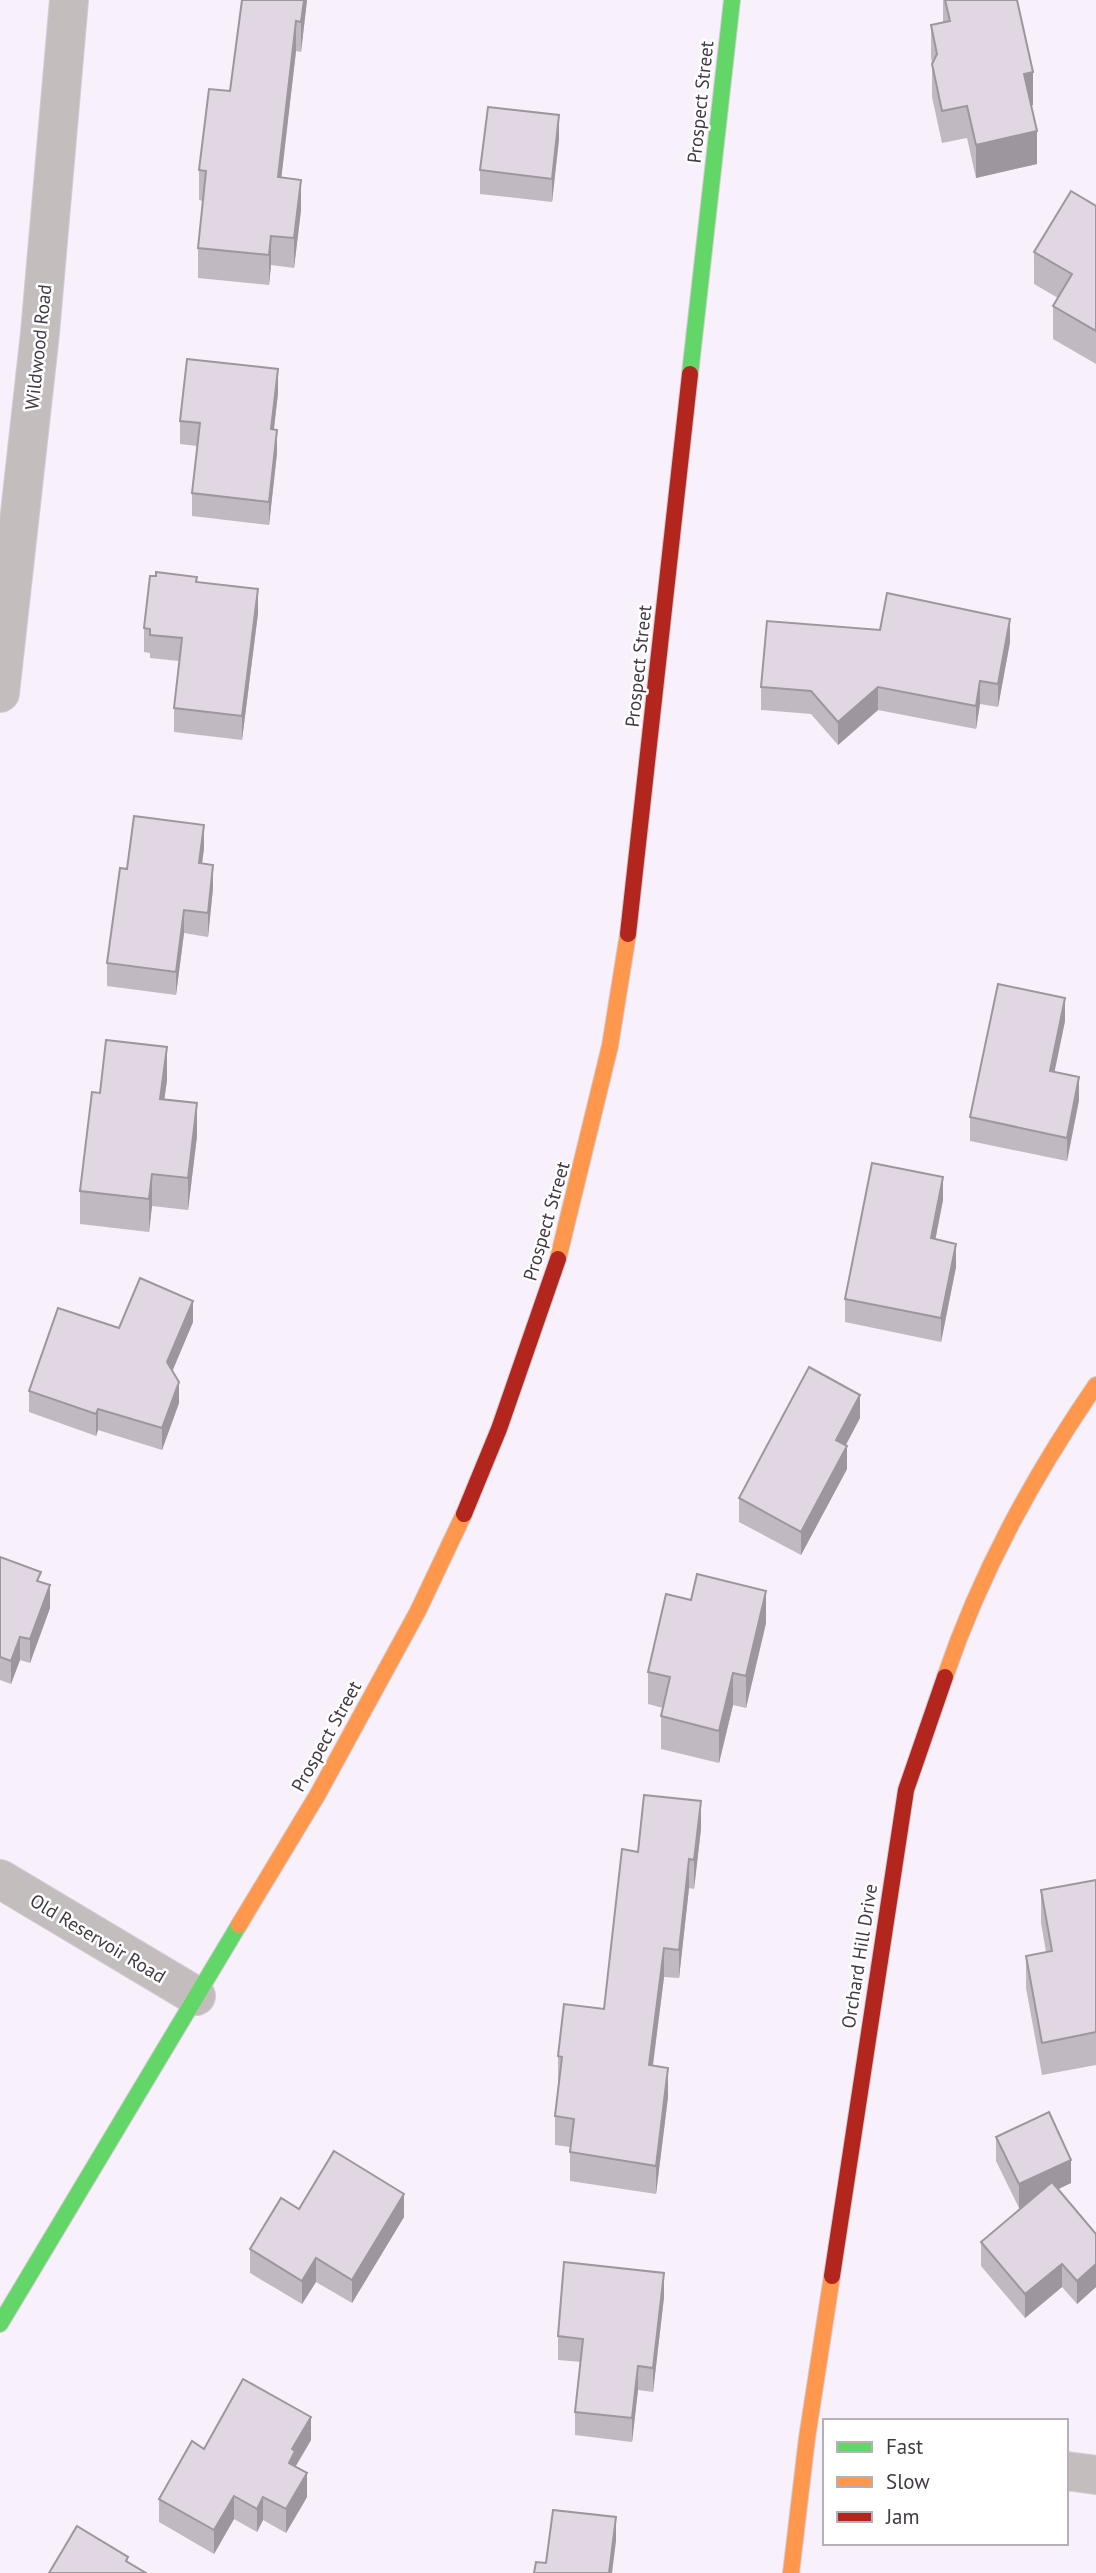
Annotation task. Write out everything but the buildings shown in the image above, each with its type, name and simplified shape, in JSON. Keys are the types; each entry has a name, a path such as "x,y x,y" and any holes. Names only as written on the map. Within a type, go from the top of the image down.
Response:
{"main road":[{"name":"Prospect Street","path":"0,2323 318,1794 418,1611 462,1519 499,1429 565,1237 610,1046 626,953 732,0"},
{"name":"Orchard Hill Drive","path":"791,2573 816,2439 906,1790 967,1612 1056,1443 1096,1385"}],"street":[{"name":"Wildwood Road","path":"0,693 40,333 69,0"},
{"name":"Old Reservoir Road","path":"0,1879 196,1996"},
{"path":"1068,2471 1096,2475"}],"traffic: fast":[{"path":"690,374 732,0"},
{"path":"0,2324 239,1925"}],"traffic: slow":[{"path":"558,1259 610,1046 628,934"},
{"path":"945,1677 975,1601 1010,1526 1051,1454 1096,1385"},
{"path":"239,1925 318,1794 418,1611 464,1514"},
{"path":"791,2573 807,2438 832,2276"}],"traffic: jam":[{"path":"628,934 690,374"},
{"path":"464,1514 499,1429 558,1259"},
{"path":"832,2276 906,1790 945,1677"}]}
